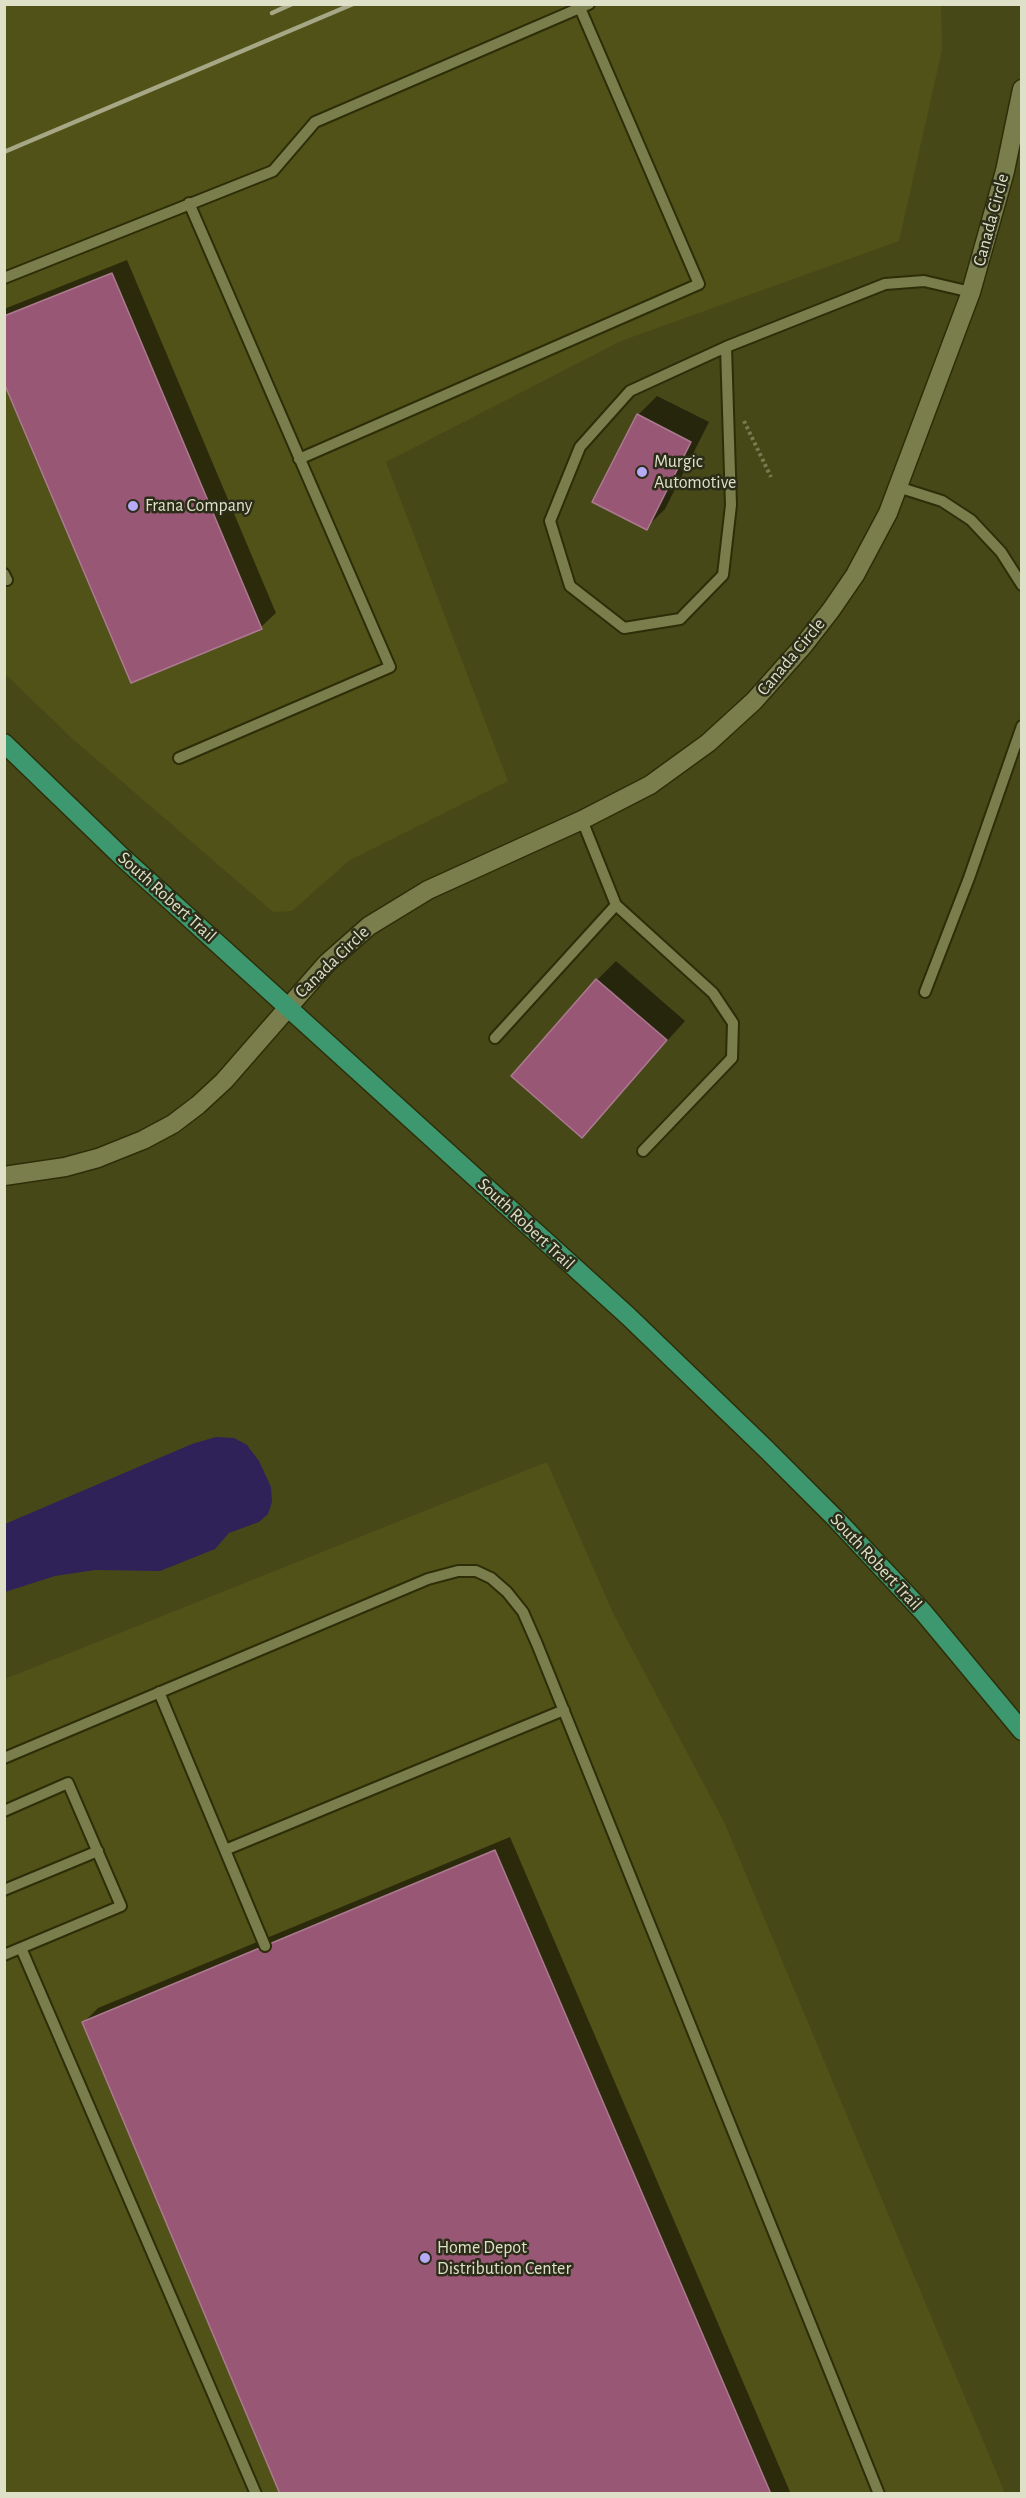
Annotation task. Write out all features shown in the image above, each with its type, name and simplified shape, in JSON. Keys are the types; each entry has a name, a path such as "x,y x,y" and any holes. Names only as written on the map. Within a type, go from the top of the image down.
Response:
{"main road":[{"name":"South Robert Trail","path":"4,744 121,856 628,1316 767,1450 837,1520 924,1613 1022,1731"}],"street":[{"name":"Canada Circle","path":"4,1176 65,1167 98,1158 143,1140 173,1124 224,1081 288,1006 341,950 390,911 442,883 582,820 650,785 681,764 754,702 803,646 855,575 888,513 971,292 1005,171 1022,89"}],"lane":[{"path":"4,278 273,171 315,122 585,6 699,284 298,459"},
{"path":"179,758 390,667 189,203"},
{"path":"726,347 731,505 723,574 680,619 624,628 570,586 550,521 580,447 630,391 726,347 885,284 924,281 971,292"},
{"path":"898,487 942,501 971,520 1001,552 1022,585"},
{"path":"925,992 969,878 1022,726"},
{"path":"582,820 616,904 713,993 733,1023 732,1058 643,1151"},
{"path":"495,1038 616,904"},
{"path":"4,1758 428,1579 458,1571 476,1571 491,1578 507,1592 523,1612 879,2493"},
{"path":"159,1692 265,1946"},
{"path":"225,1850 564,1710"},
{"path":"4,1811 68,1784 121,1906 4,1955"},
{"path":"4,1890 98,1851"},
{"path":"21,1948 256,2493"}],"path":[{"path":"742,415 771,477"}],"shaded area":[{"path":"4,5 941,5 942,50 899,241 621,341 386,462 508,781 350,860 292,911 273,912 75,741 5,674"},
{"path":"216,1437 234,1438 247,1445 259,1461 271,1487 272,1502 268,1514 259,1522 229,1533 215,1549 160,1571 95,1570 55,1576 5,1592 5,1524 192,1444"},
{"path":"547,1462 613,1613 724,1822 1005,2493 5,2494 5,1679"}],"building":[{"name":"Frana Company","path":"112,273 262,629 131,683 4,383 4,316"},
{"name":"Murgic Automotive","path":"637,414 691,442 647,530 592,502"},
{"path":"596,979 667,1040 582,1138 511,1076"},
{"name":"Home Depot Distribution Center","path":"495,1850 771,2494 280,2494 82,2022"}],"railway":[{"path":"272,13 292,4"},
{"path":"4,152 353,4"}],"place":[{"name":"Murgic Automotive","path":"642,472"},
{"name":"Frana Company","path":"133,506"},
{"name":"Home Depot Distribution Center","path":"425,2258"}]}
